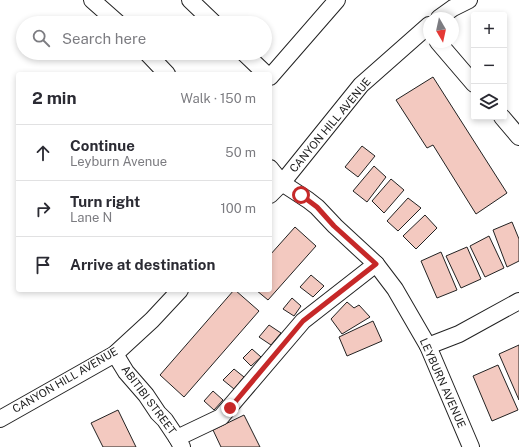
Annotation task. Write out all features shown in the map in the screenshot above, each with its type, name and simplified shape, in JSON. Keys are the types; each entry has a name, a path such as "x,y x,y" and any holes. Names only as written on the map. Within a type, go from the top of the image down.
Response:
{"street":[{"path":"92,0 110,16"},
{"path":"190,0 207,16"},
{"path":"272,75 337,0"},
{"path":"447,12 469,0"},
{"name":"CANYON HILL AVENUE","path":"272,193 282,183 361,85 423,32"},
{"path":"443,48 471,80"},
{"path":"154,60 165,72"},
{"path":"251,60 264,72"},
{"path":"505,120 519,137"},
{"name":"LEYBURN AVENUE","path":"272,170 282,183 317,207 334,226 376,264 395,289 428,346 470,447"},
{"path":"179,443 222,417 303,321 376,264"},
{"name":"CANYON HILL AVENUE","path":"0,419 115,354 152,320 178,292"},
{"path":"428,346 459,334 519,301"},
{"name":"ABITIBI STREET","path":"115,354 126,372 165,420 179,443"}],"building":[{"path":"433,77 507,193 476,214 433,145 427,148 396,100"},
{"path":"362,146 375,156 358,177 345,167"},
{"path":"374,166 386,177 367,202 353,191"},
{"path":"391,179 404,190 384,213 372,201"},
{"path":"408,198 421,208 398,231 387,221"},
{"path":"425,215 437,228 416,249 403,236"},
{"path":"512,222 519,239 519,261 507,267 493,230"},
{"path":"295,227 316,246 268,300 258,292 272,292 272,253"},
{"path":"489,236 504,268 485,277 470,246"},
{"path":"467,247 481,279 461,288 446,256"},
{"path":"441,252 457,290 437,298 421,261"},
{"path":"311,275 324,286 313,297 300,287"},
{"path":"232,292 237,292 259,311 184,397 160,375"},
{"path":"292,298 301,306 294,316 283,309"},
{"path":"347,302 354,308 359,305 370,317 342,334 331,319"},
{"path":"373,321 382,341 347,356 339,337"},
{"path":"269,325 281,333 271,345 259,337"},
{"path":"519,345 519,400 499,354"},
{"path":"252,349 261,357 251,366 243,358"},
{"path":"498,365 518,410 492,421 473,376"},
{"path":"234,369 244,377 234,389 223,380"},
{"path":"213,391 223,400 214,410 204,401"},
{"path":"118,410 136,447 103,447 91,423"},
{"path":"244,415 260,447 221,447 213,430"}],"route":[{"path":"230,408 303,321 376,264 334,226 317,207 301,195"}]}
